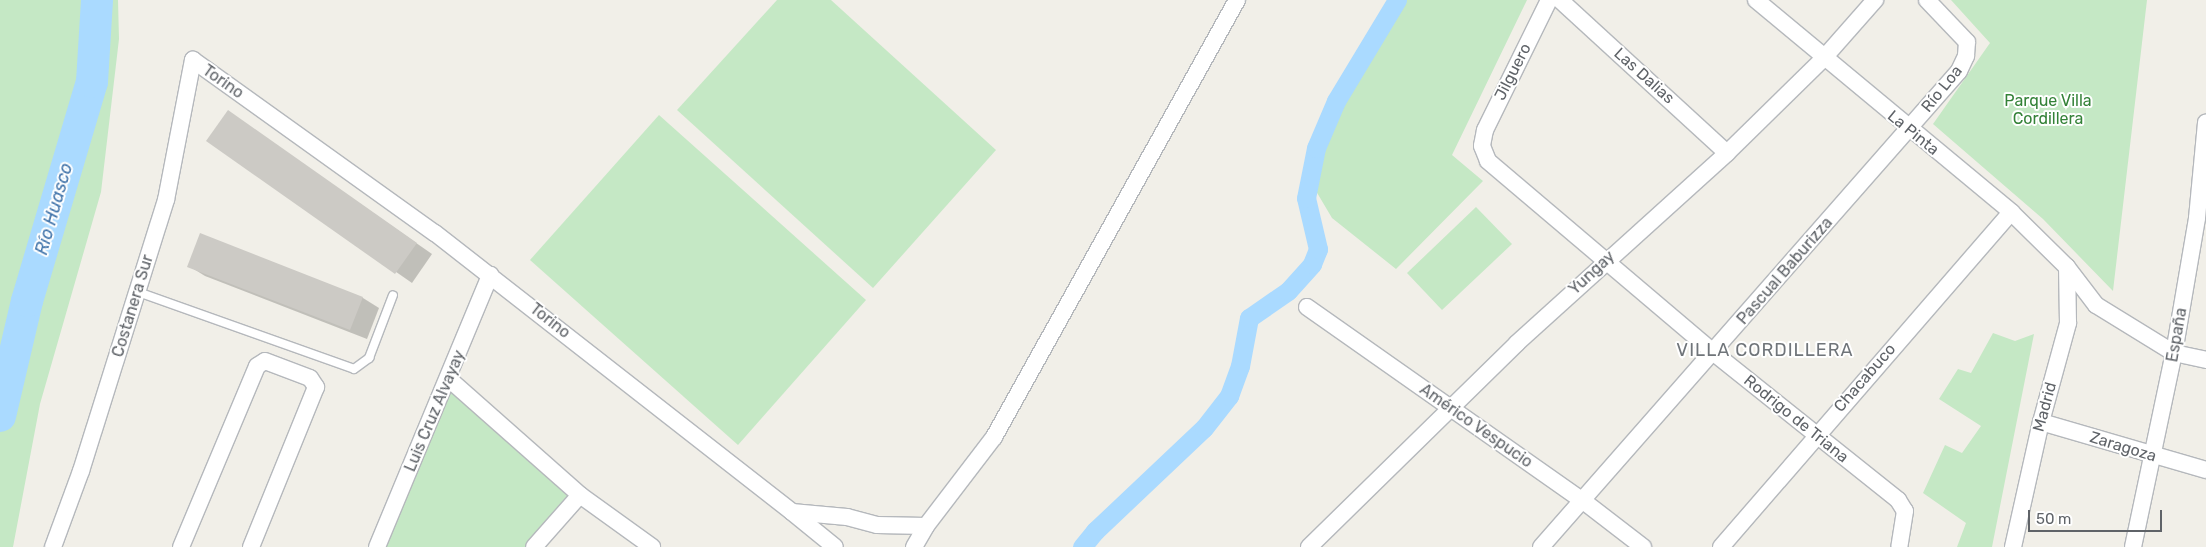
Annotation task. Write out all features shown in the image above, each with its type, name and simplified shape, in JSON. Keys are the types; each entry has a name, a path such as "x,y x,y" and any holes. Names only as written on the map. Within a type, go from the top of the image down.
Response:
{"street":[{"path":"914,547 926,526 994,437 1237,0"},
{"name":"Jilguero","path":"1482,146 1484,130 1549,0"},
{"name":"Las Dalias","path":"1560,0 1727,152"},
{"name":"La Pinta","path":"1756,0 1823,59 2011,212 2067,267 2096,305 2174,354"},
{"name":"Yungay","path":"1309,547 1449,407 1606,260 1727,152 1823,59 1875,0"},
{"name":"Río Loa","path":"1908,129 1959,71 1966,56 1966,42 1927,0"},
{"name":"Torino","path":"192,60 490,275 835,547"},
{"name":"Costanera Sur","path":"53,547 81,471 166,200 192,60"},
{"name":"España","path":"2134,547 2201,219 2206,122"},
{"name":"Pascual Baburizza","path":"1541,547 1714,353 1908,129"},
{"name":"Rodrigo de Triana","path":"1482,146 1488,161 1714,353 1898,500 1905,511 1899,547"},
{"name":"Chacabuco","path":"1721,547 1815,434 2011,212"},
{"name":"Madrid","path":"2013,547 2041,422 2068,323 2067,267"},
{"name":"Luis Cruz Alvayay","path":"377,547 449,379 490,275"},
{"name":"Américo Vespucio","path":"1307,307 1582,500 1642,547"},
{"path":"2174,354 2206,360"},
{"path":"181,547 257,366 265,361 310,378 316,387 251,547"},
{"path":"449,379 580,495 652,547"},
{"name":"Zaragoza","path":"2041,422 2152,457 2206,470"},
{"path":"534,547 580,495"},
{"path":"792,512 847,517 877,525 926,526"}],"lane":[{"path":"138,292 354,369 369,358 394,295"}],"green space":[{"path":"0,0 118,0 119,39 101,192 40,404 13,547 0,547"},
{"path":"777,0 831,0 996,150 873,288 677,110"},
{"path":"1391,0 1527,0 1452,155 1483,181 1396,269 1332,218 1316,191 1327,121"},
{"name":"Parque Villa Cordillera","path":"1951,0 2147,0 2113,291 2043,219 1933,124 1990,43"},
{"path":"659,115 866,300 738,445 530,260"},
{"path":"1476,207 1512,244 1442,310 1407,273"},
{"path":"1993,333 2015,341 2034,334 1992,547 1957,547 1966,523 1923,493 1945,445 1962,453 1981,426 1939,399 1958,369 1971,373"},
{"path":"450,383 576,495 531,547 380,547"}],"building":[{"path":"228,110 417,243 395,274 206,141"},
{"path":"200,233 363,297 350,330 187,267"}],"waterway":[{"name":"Río Huasco","path":"0,416 27,301 92,82 97,0"},
{"path":"1082,547 1095,531 1204,428 1229,396 1240,366 1249,318 1288,291 1312,264 1318,249 1306,198 1316,148 1336,101 1397,0"}],"district":[{"name":"VILLA CORDILLERA","path":"1765,350"}]}
